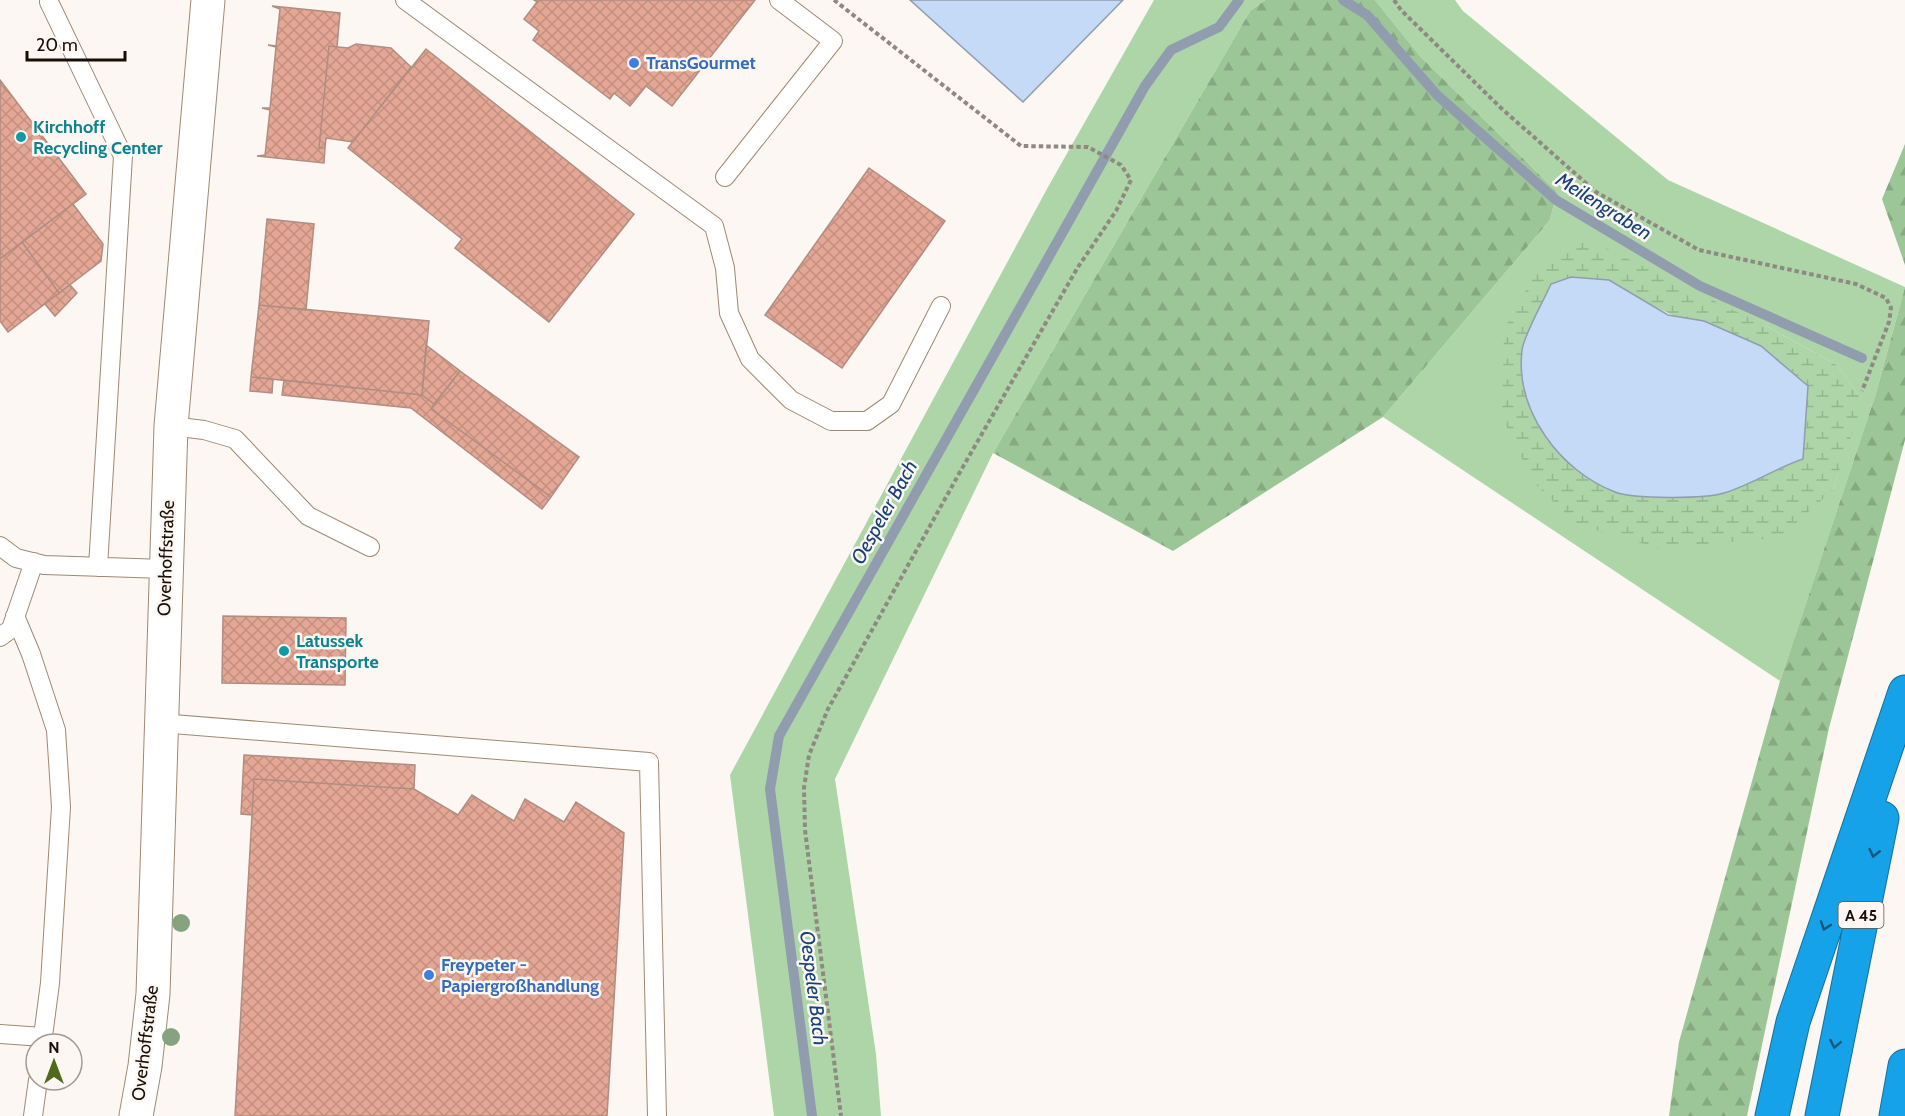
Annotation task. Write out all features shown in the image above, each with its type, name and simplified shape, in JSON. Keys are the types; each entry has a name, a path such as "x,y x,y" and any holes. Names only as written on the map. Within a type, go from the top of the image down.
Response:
{"highway":[{"path":"1772,1116 1793,1022 1905,692"},
{"name":"A 45","path":"1822,1116 1871,867 1905,714"},
{"path":"1896,1116 1905,1066"},
{"path":"1904,1116 1905,1077"}],"street":[{"name":"Overhoffstraße","path":"136,1116 153,994 171,426 208,0"}],"lane":[{"path":"405,0 714,226 725,268 729,313 750,359 790,400 831,421 867,421 891,404 941,306"},
{"path":"725,177 833,41 779,0"},
{"path":"49,2 123,156 98,567"},
{"path":"171,426 204,430 235,439 308,516 370,547"},
{"path":"0,546 16,558 34,562 165,569"},
{"path":"0,636 11,629 34,562"},
{"path":"15,616 31,654 56,730 62,807 50,983 44,1032"},
{"path":"160,723 649,762 657,1116"},
{"path":"0,1034 24,1038"},
{"path":"33,1116 36,1092"}],"path":[{"path":"834,0 1021,146 1088,147 1121,165 1131,180 1116,211 1078,267 960,472 828,709 809,755 804,788 805,831 841,1116"},
{"path":"1394,0 1401,10 1501,108 1596,192 1699,250 1856,284 1886,298 1891,308 1889,322 1862,391"}],"green space":[{"path":"1154,0 1265,0 1250,11 993,453 835,779 876,1054 881,1116 774,1116 730,775 1048,187"},
{"path":"1265,0 1375,0 1420,56 1557,192 1550,220 1383,417 1173,551 993,453 1250,11"},
{"path":"1375,0 1455,0 1463,11 1668,180 1905,287 1876,393 1780,681 1383,417 1550,220 1557,192 1420,56","holes":["1564,248 1768,327 1837,365 1862,400 1833,490 1578,525 1504,329"]},
{"path":"1905,144 1905,265 1882,199"},
{"path":"1587,239 1768,327 1837,365 1863,401 1833,490 1779,538 1658,548 1578,525 1533,482 1502,417 1504,329 1542,262 1564,248","holes":["1551,284 1641,300 1792,373 1807,386 1803,459 1723,493 1618,493 1591,480 1552,446 1534,422 1522,368 1522,348"]},
{"path":"1905,287 1905,440 1829,728 1747,1116 1669,1116 1679,1042 1780,681 1876,393"}],"water":[{"path":"910,0 1123,0 1023,102"},
{"path":"1571,277 1609,280 1668,315 1704,321 1761,346 1808,386 1803,459 1724,493 1686,497 1652,497 1615,492 1576,470 1545,436 1526,395 1522,373 1522,350 1530,327 1551,284"}],"building":[{"name":"TransGourmet","path":"534,0 755,0 672,106 646,86 630,106 614,93 610,99 533,40 539,31 524,19 537,2"},
{"path":"272,6 340,13 337,47 329,46 319,148 325,148 324,163 257,156 265,155 270,110 262,108 270,108 276,47 268,45 276,46 280,9"},
{"path":"356,44 391,48 411,67 353,142 326,138 325,148 319,148 329,46 348,48"},
{"path":"426,49 634,214 549,322 455,248 462,239 348,148"},
{"name":"Kirchhoff Recycling Center","path":"0,80 86,194 0,259"},
{"path":"869,168 945,221 842,368 765,315"},
{"path":"73,204 103,244 101,261 59,293 22,242"},
{"path":"267,219 314,224 306,310 259,305"},
{"path":"22,242 59,293 8,332 0,321 0,259"},
{"path":"70,285 77,293 55,316 45,304"},
{"path":"259,305 429,321 422,395 251,377"},
{"path":"426,345 460,371 434,404 422,395"},
{"path":"460,371 579,457 551,497 431,409"},
{"path":"251,377 273,379 272,393 250,391"},
{"path":"284,380 422,395 434,404 431,409 551,497 542,509 411,408 282,395"},
{"name":"Latussek Transporte","path":"223,616 346,618 345,685 222,683"},
{"path":"244,755 415,765 414,789 254,779 252,815 241,814"},
{"name":"Freypeter - Papiergroßhandlung","path":"254,779 414,789 458,815 472,795 514,821 525,799 564,822 576,802 624,833 607,1116 235,1116"}],"waterway":[{"name":"Oespeler Bach","path":"812,1116 770,789 779,736 1145,86 1171,50 1219,27 1239,0"},
{"name":"Meilengraben","path":"1343,0 1367,15 1437,95 1556,200 1700,286 1862,358"}],"place":[{"name":"TransGourmet","path":"634,63"},
{"name":"Kirchhoff Recycling Center","path":"21,137"},
{"name":"Latussek Transporte","path":"284,651"},
{"name":"Freypeter - Papiergroßhandlung","path":"429,975"}]}
